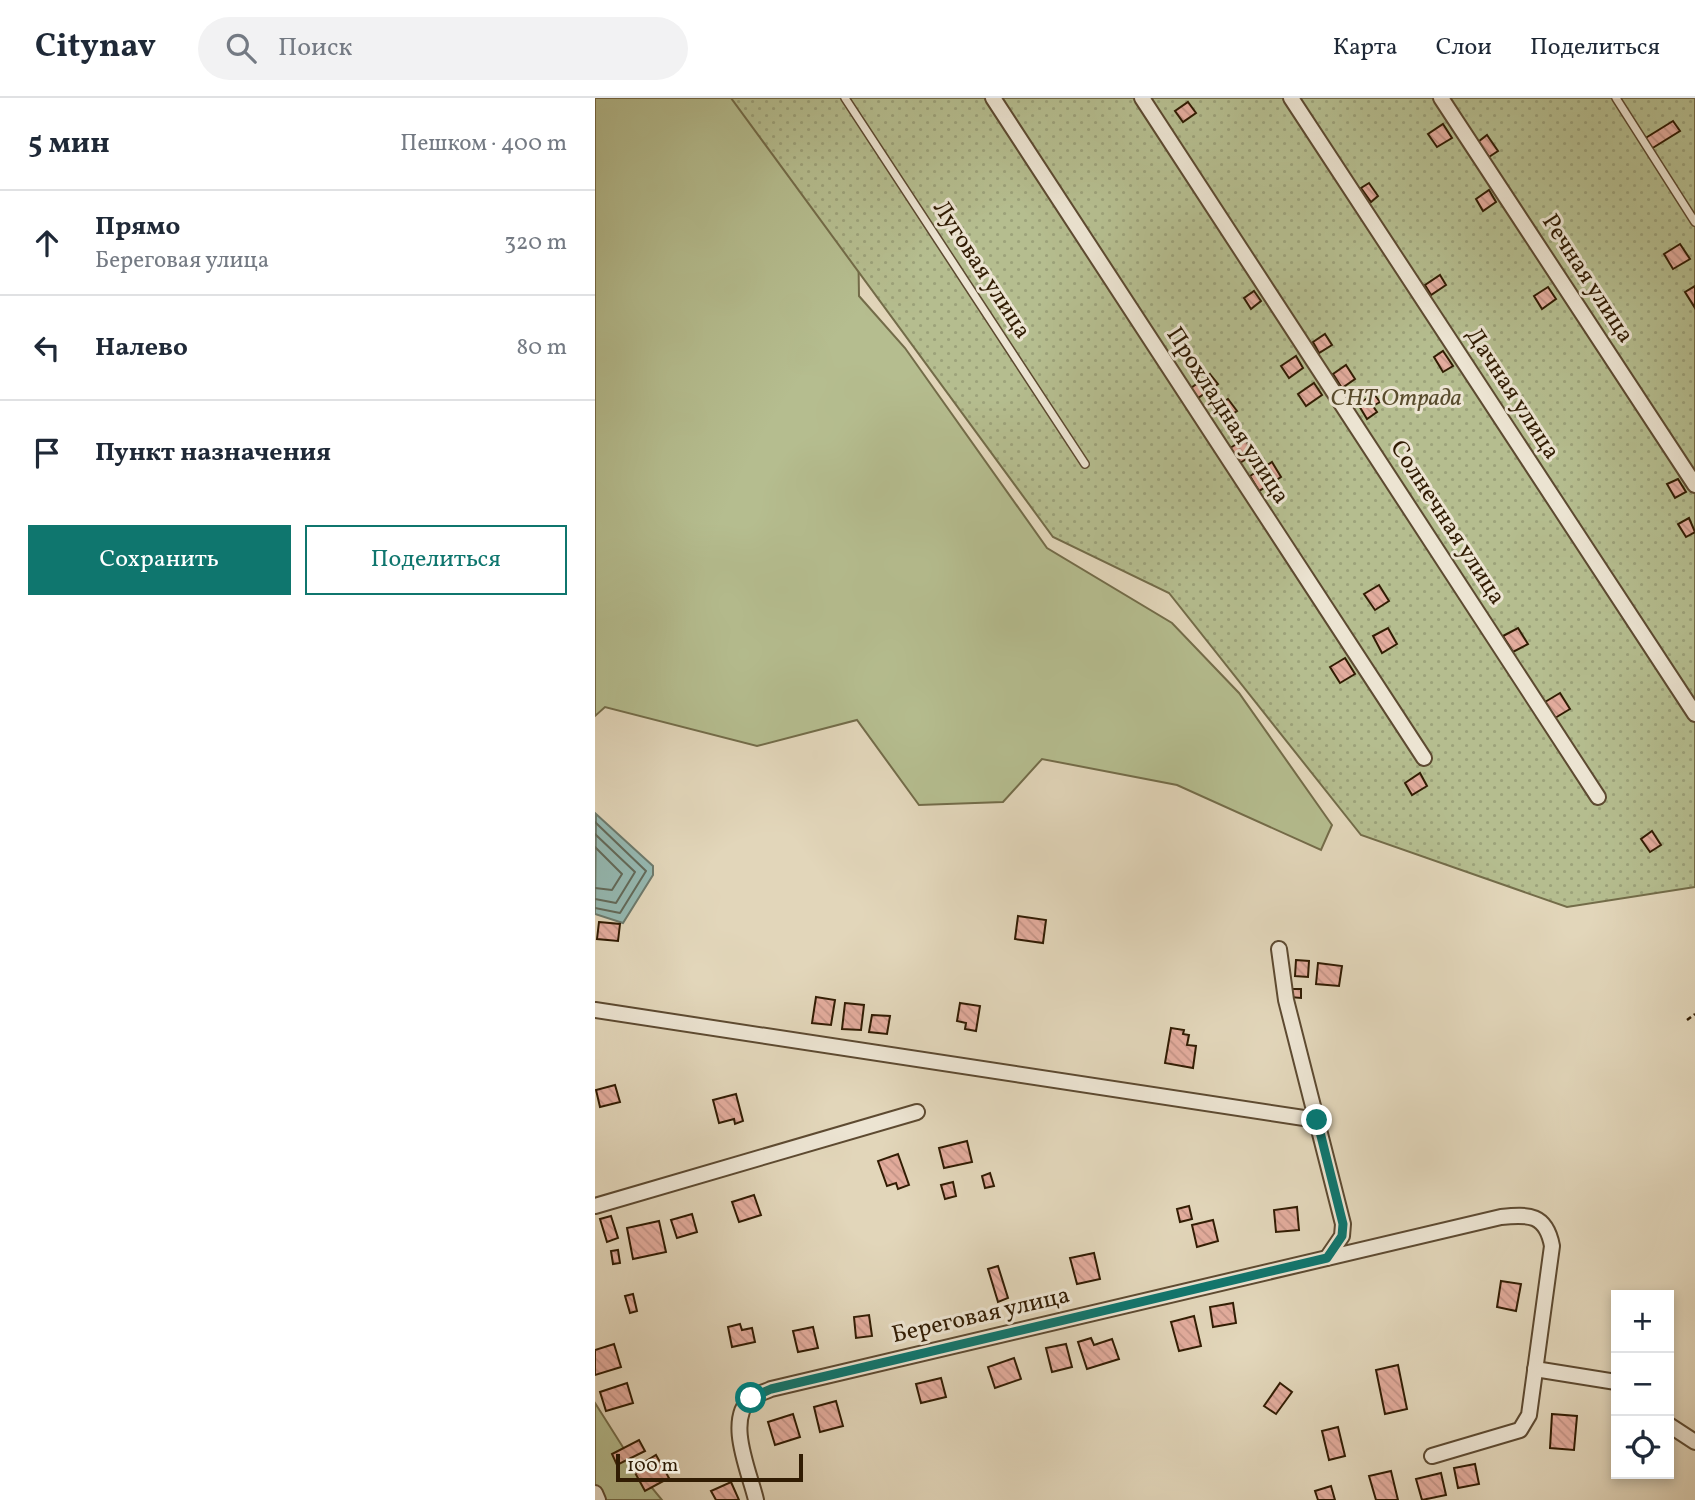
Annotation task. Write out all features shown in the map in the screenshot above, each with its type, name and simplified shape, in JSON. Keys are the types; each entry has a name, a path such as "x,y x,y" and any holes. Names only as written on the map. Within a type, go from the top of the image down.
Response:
{"street":[{"name":"Прохладная улица","path":"993,98 1424,758"},
{"name":"Солнечная улица","path":"1142,98 1598,797"},
{"name":"Дачная улица","path":"1291,98 1695,714"},
{"name":"Речная улица","path":"1441,98 1695,485"},
{"path":"1279,949 1286,1000 1343,1224 1342,1236 1327,1258"},
{"path":"595,1010 1317,1120"},
{"path":"595,1206 918,1112"},
{"path":"1327,1258 1522,1214 1541,1220 1549,1230 1552,1246 1529,1415 1520,1430 1432,1456"},
{"name":"Береговая улица","path":"756,1500 740,1431 741,1412 751,1398 771,1389 1327,1258"},
{"path":"1535,1370 1611,1381"},
{"path":"1674,1428 1695,1443"},
{"path":"595,1493 598,1500"}],"lane":[{"name":"Луговая улица","path":"845,98 1085,464"},
{"path":"1616,98 1695,222"}],"path":[{"path":"1687,1020 1695,1014"}],"green space":[{"path":"595,98 769,98 858,233 859,296 905,348 1047,548 1172,623 1239,693 1332,825 1321,850 1177,785 1042,759 1003,802 919,805 857,720 757,746 605,707 595,716"},
{"name":"СНТ Отрада","path":"731,98 1695,98 1695,887 1567,907 1361,835 1169,593 1053,537"},
{"path":"595,1403 638,1471 662,1500 595,1500"}],"water":[{"path":"596,814 653,866 653,875 623,923 595,914"}],"building":[{"path":"1188,102 1196,113 1183,122 1175,111"},
{"path":"1673,121 1680,131 1651,149 1644,139"},
{"path":"1443,124 1452,138 1437,147 1428,134"},
{"path":"1487,135 1498,151 1489,157 1478,142"},
{"path":"1369,183 1378,196 1371,202 1361,188"},
{"path":"1489,190 1496,202 1483,211 1476,199"},
{"path":"1680,244 1690,259 1673,269 1664,254"},
{"path":"1440,275 1446,285 1431,295 1425,285"},
{"path":"1695,286 1695,308 1685,292"},
{"path":"1548,287 1556,299 1542,309 1534,296"},
{"path":"1254,291 1261,301 1251,309 1244,298"},
{"path":"1325,334 1332,345 1319,353 1313,342"},
{"path":"1443,351 1453,366 1443,372 1434,357"},
{"path":"1296,356 1303,368 1289,378 1281,366"},
{"path":"1346,365 1355,379 1342,388 1333,374"},
{"path":"1210,374 1218,384 1198,398 1191,388"},
{"path":"1314,383 1322,395 1306,406 1298,394"},
{"path":"1374,394 1380,402 1373,406 1377,412 1367,419 1358,404"},
{"path":"1228,399 1237,411 1222,421 1213,410"},
{"path":"1245,439 1254,454 1240,463 1230,448"},
{"path":"1272,462 1281,477 1259,491 1250,476"},
{"path":"1678,479 1686,492 1675,498 1667,484"},
{"path":"1689,518 1695,532 1686,537 1678,524"},
{"path":"1379,585 1389,601 1375,610 1364,594"},
{"path":"1388,628 1397,644 1382,653 1373,636"},
{"path":"1518,628 1528,644 1513,652 1503,636"},
{"path":"1345,658 1355,674 1340,683 1330,667"},
{"path":"1560,693 1570,709 1555,718 1545,702"},
{"path":"1420,773 1427,786 1412,795 1405,783"},
{"path":"1652,831 1661,845 1650,852 1641,839"},
{"path":"1018,916 1046,920 1043,943 1015,939"},
{"path":"599,922 620,924 618,941 597,939"},
{"path":"1296,960 1309,961 1308,977 1295,976"},
{"path":"1318,963 1342,966 1339,986 1316,984"},
{"path":"1290,989 1301,989 1301,998 1290,997"},
{"path":"816,997 835,1000 831,1025 812,1023"},
{"path":"845,1003 864,1005 861,1030 842,1029"},
{"path":"960,1003 980,1006 976,1031 965,1029 966,1023 957,1021"},
{"path":"872,1015 890,1016 887,1034 869,1032"},
{"path":"1171,1028 1184,1030 1183,1034 1189,1035 1187,1045 1196,1046 1193,1068 1165,1063"},
{"path":"615,1085 620,1102 600,1107 596,1090"},
{"path":"736,1094 743,1121 735,1124 734,1119 719,1123 713,1100"},
{"path":"967,1141 972,1162 944,1168 939,1148"},
{"path":"898,1154 909,1185 898,1189 896,1183 887,1186 878,1161"},
{"path":"990,1173 994,1186 985,1188 982,1176"},
{"path":"953,1182 956,1196 945,1199 941,1185"},
{"path":"754,1195 761,1215 739,1222 732,1202"},
{"path":"1189,1206 1192,1219 1180,1222 1177,1209"},
{"path":"1297,1207 1299,1230 1276,1232 1274,1210"},
{"path":"692,1214 697,1232 677,1238 671,1220"},
{"path":"611,1216 618,1238 607,1242 600,1219"},
{"path":"1213,1220 1218,1241 1197,1247 1192,1225"},
{"path":"659,1221 666,1252 633,1259 627,1228"},
{"path":"618,1250 620,1263 613,1264 611,1251"},
{"path":"1094,1253 1100,1279 1077,1284 1070,1258"},
{"path":"998,1266 1008,1298 998,1302 988,1269"},
{"path":"1501,1281 1521,1284 1516,1311 1497,1307"},
{"path":"633,1294 637,1311 630,1313 625,1296"},
{"path":"1233,1303 1236,1323 1213,1327 1210,1307"},
{"path":"869,1315 872,1336 856,1338 854,1317"},
{"path":"1194,1316 1201,1346 1179,1351 1171,1322"},
{"path":"740,1324 742,1330 752,1328 755,1342 732,1347 728,1327"},
{"path":"813,1327 818,1348 798,1352 793,1331"},
{"path":"1091,1338 1094,1345 1112,1339 1119,1359 1087,1369 1078,1342"},
{"path":"614,1344 621,1367 595,1375 595,1350"},
{"path":"1066,1344 1072,1367 1052,1372 1046,1348"},
{"path":"1014,1358 1021,1379 995,1388 988,1367"},
{"path":"1398,1365 1407,1409 1385,1414 1376,1370"},
{"path":"941,1378 946,1397 921,1403 916,1384"},
{"path":"627,1383 633,1403 606,1411 600,1392"},
{"path":"1280,1383 1292,1392 1276,1414 1264,1406"},
{"path":"836,1401 843,1426 820,1432 814,1407"},
{"path":"793,1414 800,1437 775,1445 768,1422"},
{"path":"1552,1414 1577,1416 1574,1450 1550,1448"},
{"path":"1338,1427 1345,1456 1329,1460 1322,1431"},
{"path":"639,1440 645,1451 617,1465 612,1454"},
{"path":"656,1455 669,1478 645,1491 633,1469"},
{"path":"1475,1464 1479,1484 1458,1488 1454,1468"},
{"path":"1391,1471 1398,1500 1376,1500 1369,1476"},
{"path":"1441,1473 1446,1495 1422,1500 1416,1479"},
{"path":"731,1482 739,1500 716,1500 711,1491"},
{"path":"1331,1486 1335,1500 1318,1500 1315,1491"}],"route":[{"path":"751,1398 771,1389 1327,1258 1342,1236 1343,1224 1317,1120"}]}
